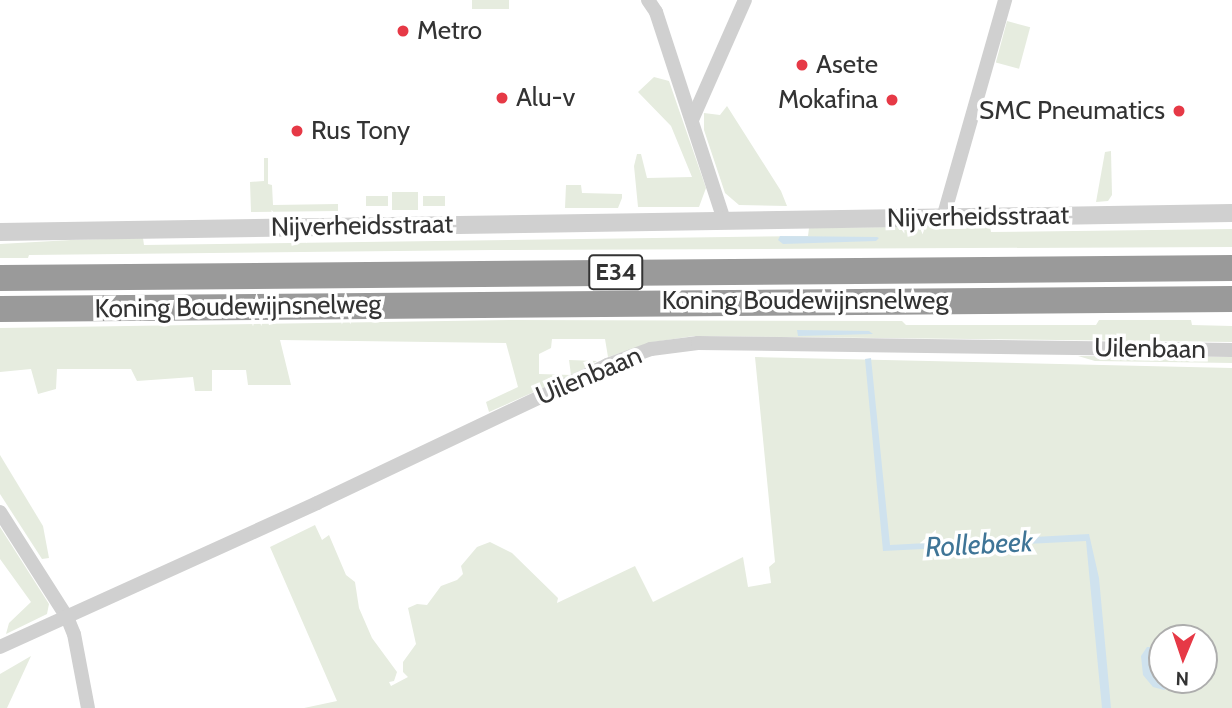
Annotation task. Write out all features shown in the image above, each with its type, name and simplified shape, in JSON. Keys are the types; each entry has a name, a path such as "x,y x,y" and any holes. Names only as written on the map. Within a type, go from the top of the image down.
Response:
{"highway":[{"name":"Koning Boudewijnsnelweg","path":"0,278 1232,268"},
{"name":"Koning Boudewijnsnelweg","path":"0,309 1232,299"}],"street":[{"path":"648,0 656,12 724,220"},
{"path":"692,120 745,0"},
{"path":"943,218 1005,0"},
{"name":"Nijverheidsstraat","path":"0,232 1232,213"},
{"name":"Uilenbaan","path":"0,647 317,503 607,365 673,345 1232,350"},
{"path":"0,512 67,617 74,635 88,708"}],"shaded area":[{"path":"472,0 509,0 509,9 472,9"},
{"path":"1007,21 1030,27 1019,69 996,63"},
{"path":"654,77 669,81 706,188 699,207 638,207 634,166 637,154 641,154 647,178 692,177 671,126 638,92"},
{"path":"727,106 781,191 787,206 739,205 725,193 704,130 704,113 720,115"},
{"path":"1111,151 1112,195 1108,201 1096,202 1105,152"},
{"path":"264,158 268,158 268,184 272,185 273,205 338,204 338,211 251,212 250,182 264,181"},
{"path":"566,185 581,185 582,193 622,194 622,198 618,208 565,208"},
{"path":"392,192 418,192 418,210 392,210"},
{"path":"366,196 388,196 388,206 366,206"},
{"path":"423,196 445,196 445,206 423,206"},
{"path":"990,226 991,232 1232,229 1232,247 493,250 29,255 28,258 0,258 0,244 71,240 143,238 144,245 808,236 809,228"},
{"path":"512,320 902,321 906,325 1096,325 1099,320 1191,320 1192,325 1232,326 1232,342 694,336 653,342 608,357 605,339 552,339 551,348 539,354 539,374 571,375 569,360 597,361 572,375 489,412 486,402 518,387 506,343 280,340 291,385 248,385 246,370 212,370 212,391 195,391 193,377 137,381 131,369 57,369 56,389 38,394 31,369 0,372 0,328"},
{"path":"1078,356 1232,357 1232,363 1095,361"},
{"path":"755,357 1232,368 1232,708 304,708 337,701 270,547 315,525 322,540 329,535 346,575 355,582 359,608 372,638 397,672 394,681 389,682 391,686 408,677 403,672 403,662 416,644 408,608 417,604 427,605 441,586 457,580 463,574 461,566 477,547 490,542 512,553 558,598 557,603 635,566 653,602 743,557 748,587 771,583 769,567 775,562"},
{"path":"0,455 43,526 49,558 42,559 0,494"},
{"path":"0,527 49,604 47,614 6,634 9,623 31,602 0,559"},
{"path":"31,656 7,708 0,708 0,674"}],"water":[{"path":"780,236 879,238 876,241 783,244 778,240"},
{"path":"797,330 869,331 873,334 798,336"},
{"name":"Rollebeek","path":"871,358 890,545 1089,534 1099,578 1111,708 1102,708 1086,541 883,551 865,359"},
{"path":"1148,647 1148,681 1143,675 1141,656"}],"place":[{"name":"Metro","path":"403,31"},
{"name":"Asete","path":"802,65"},
{"name":"Alu-v","path":"502,98"},
{"name":"Mokafina","path":"892,100"},
{"name":"SMC Pneumatics","path":"1179,111"},
{"name":"Rus Tony","path":"297,131"}]}
